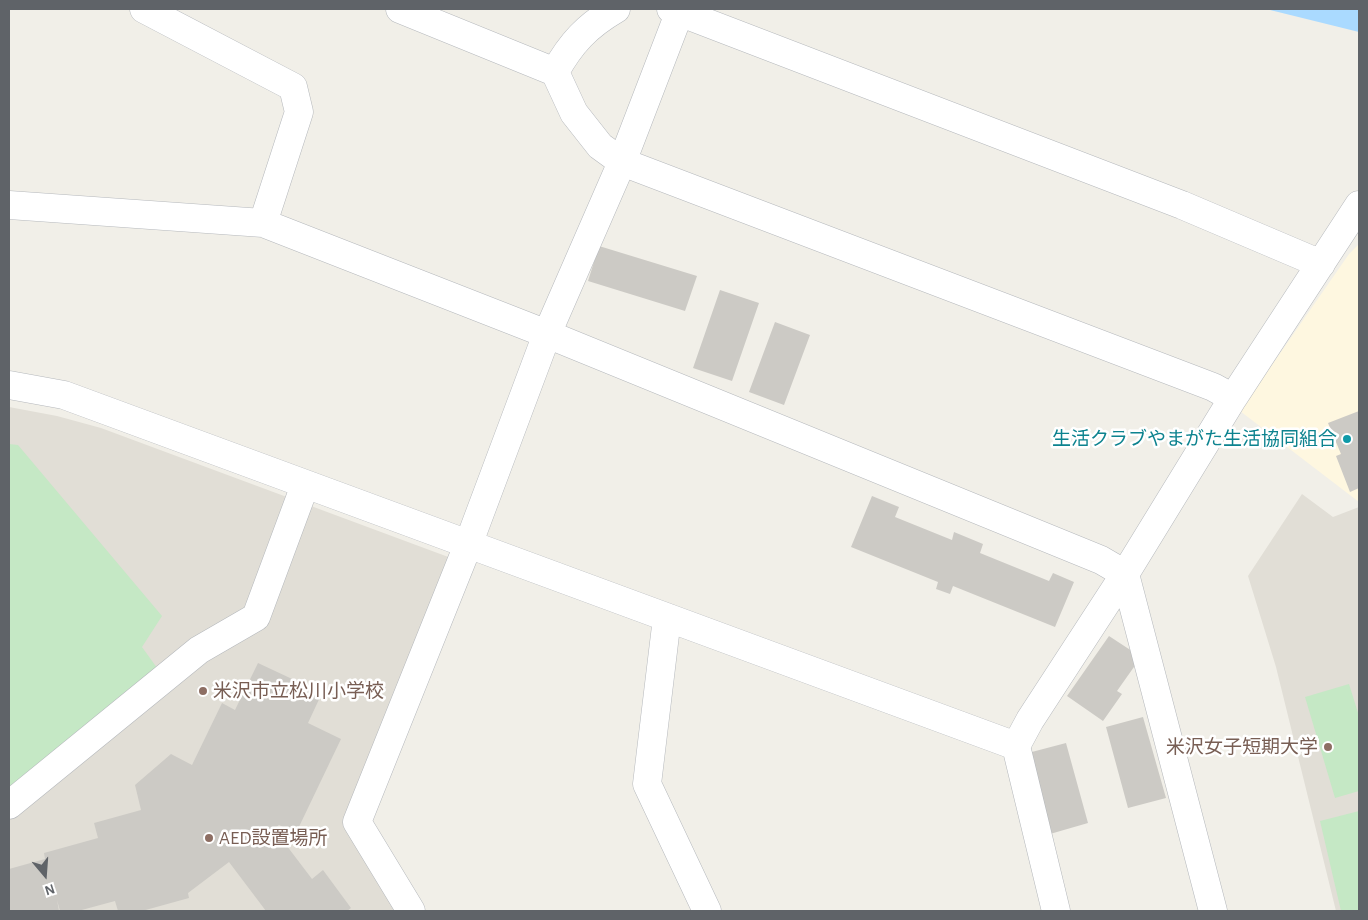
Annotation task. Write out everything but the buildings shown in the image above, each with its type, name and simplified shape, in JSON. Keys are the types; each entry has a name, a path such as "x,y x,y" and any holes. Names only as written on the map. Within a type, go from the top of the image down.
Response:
{"street":[{"path":"144,9 293,87 299,112 264,223"},
{"path":"400,9 555,72 574,113 600,146 622,162 1213,387 1233,398"},
{"path":"555,72 569,47 596,20 616,9"},
{"path":"411,911 357,822 468,545 547,334 622,162 676,10 1182,205 1321,264"},
{"path":"9,205 264,223 547,334 1101,560 1125,574 1213,911"},
{"path":"1056,911 1016,746 1030,720 1125,574 1233,398 1359,206"},
{"path":"9,385 64,395 1016,746"},
{"path":"9,805 199,650 256,617 305,485"},
{"path":"667,618 648,784 707,911"}],"shaded area":[{"path":"1359,244 1359,502 1240,411 1349,254"},
{"name":"米沢市立松川小学校","path":"9,407 57,416 101,428 451,558 344,823 398,911 9,911"},
{"name":"米沢女子短期大学","path":"1302,494 1333,517 1359,507 1359,911 1336,911 1276,667 1248,576"}],"green space":[{"path":"9,444 18,445 162,616 142,647 160,672 9,793"},
{"path":"1349,684 1359,716 1359,791 1335,798 1305,697"},
{"path":"1359,811 1359,911 1341,911 1320,821"}],"water":[{"path":"1266,9 1359,9 1359,32"}],"place":[{"name":"生活クラブやまがた生活協同組合","path":"1347,439"},
{"name":"米沢市立松川小学校","path":"203,691"},
{"name":"米沢女子短期大学","path":"1328,747"},
{"name":"AED設置場所","path":"209,838"}]}
